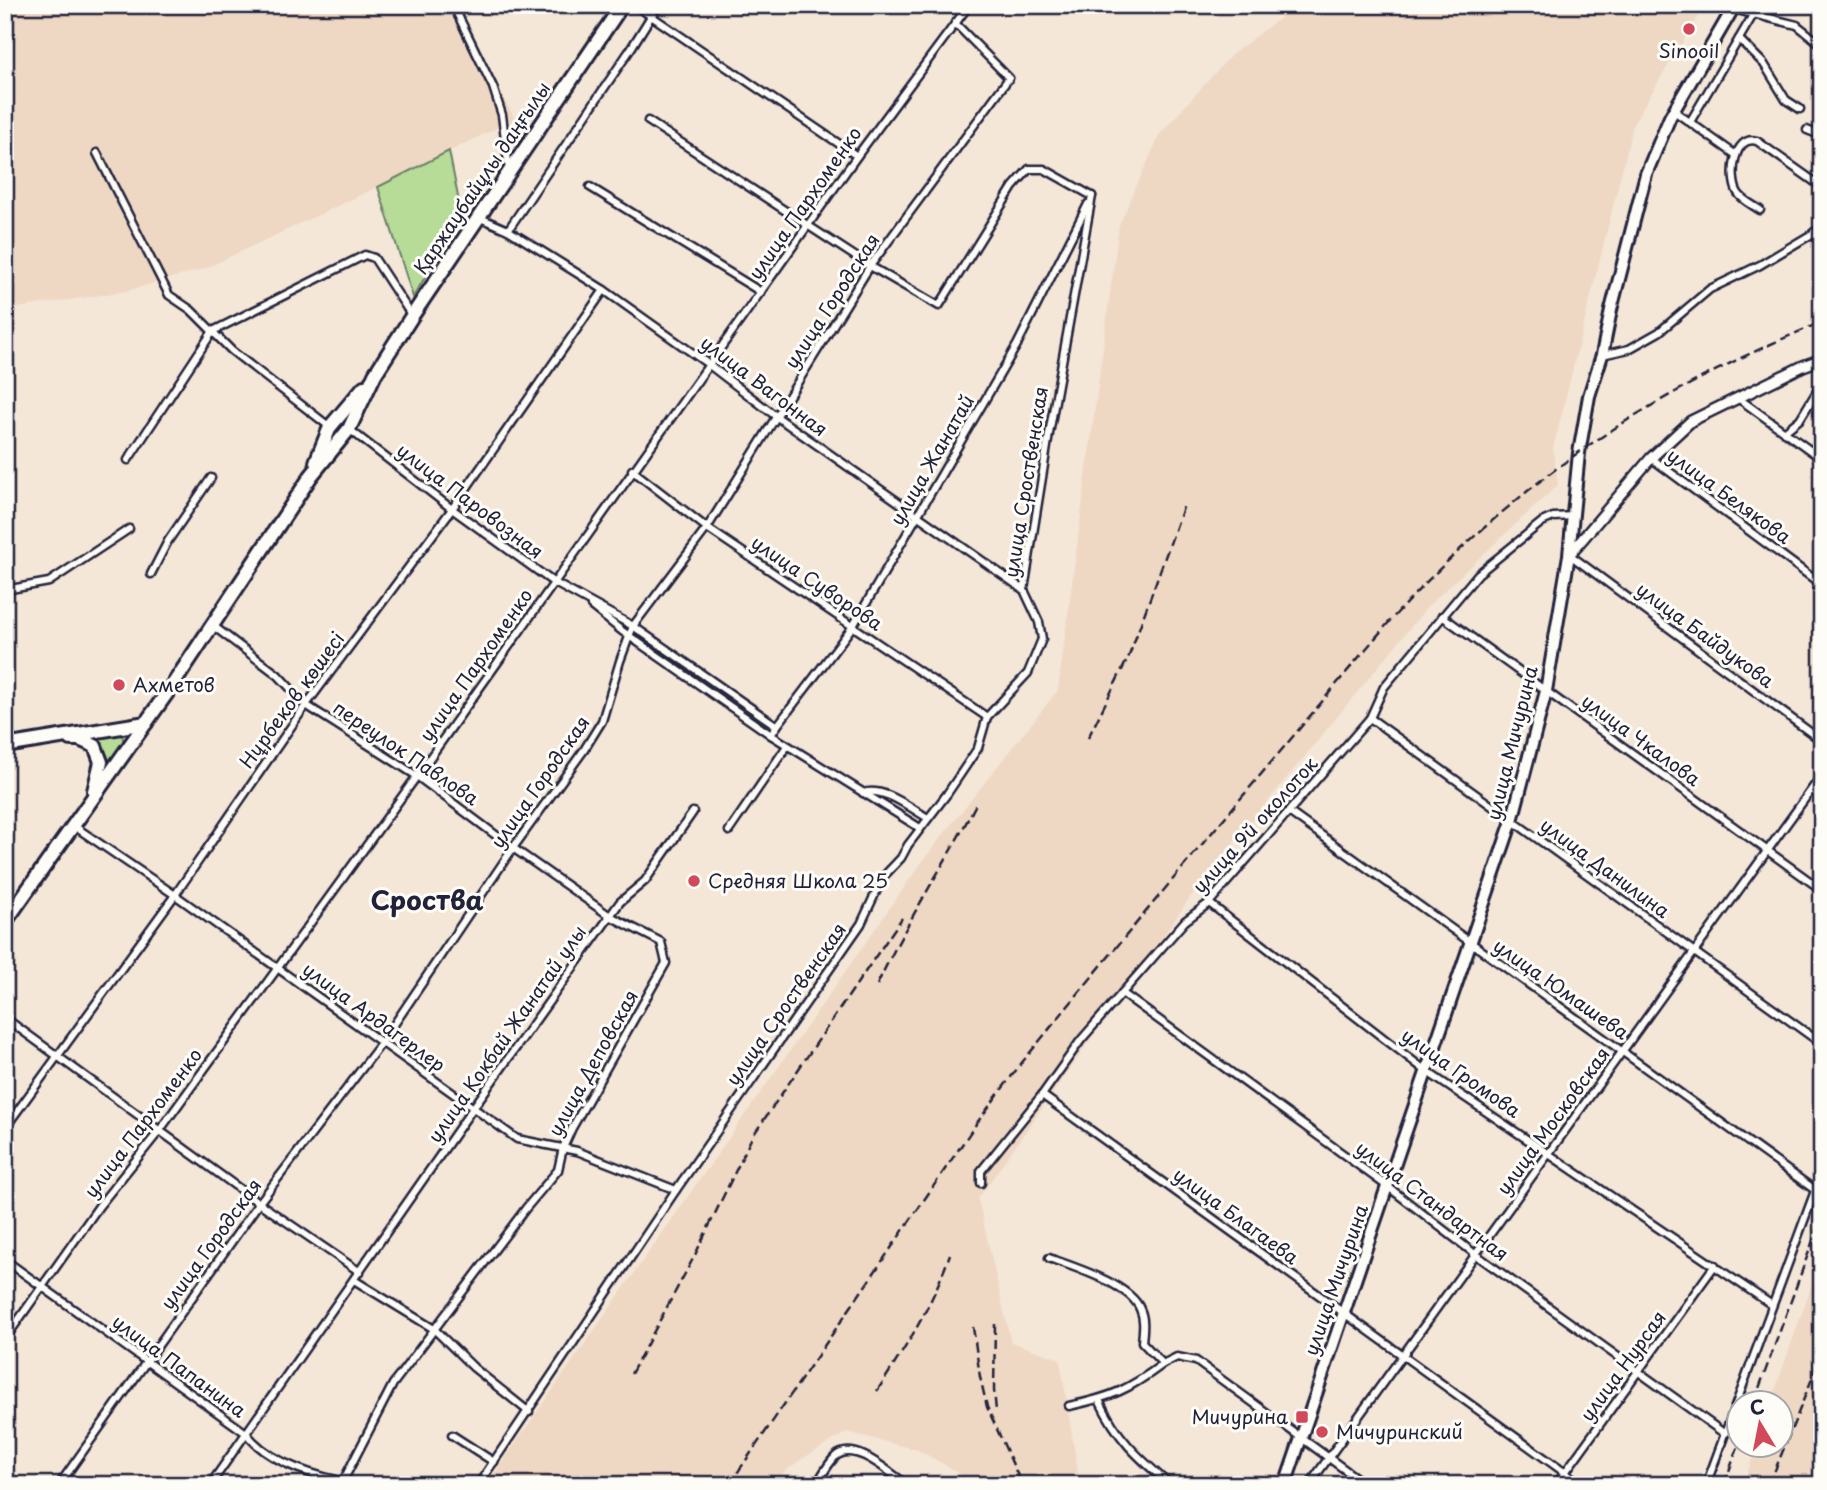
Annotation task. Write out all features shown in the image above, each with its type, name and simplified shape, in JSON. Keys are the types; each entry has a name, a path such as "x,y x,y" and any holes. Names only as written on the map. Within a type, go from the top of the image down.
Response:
{"highway":[{"name":"Қаржаубайұлы даңғылы","path":"332,435 350,426 375,374 412,316 622,5"},
{"name":"Қаржаубайұлы даңғылы","path":"174,683 311,476 332,435 339,414 375,374"},
{"path":"339,414 350,426"},
{"path":"5,922 174,683"},
{"path":"114,728 148,713 174,683"},
{"path":"5,746 146,723"},
{"path":"46,739 79,738 95,746 101,762 98,783 83,814"}],"main road":[{"name":"улица Мичурина","path":"1285,1485 1512,821 1546,691 1569,555 1579,453 1589,396 1602,355 1646,174 1674,111 1734,7"}],"street":[{"path":"453,5 493,87 502,115 510,172"},
{"path":"635,5 857,156"},
{"path":"508,230 658,5"},
{"name":"улица Пархоменко","path":"5,1339 99,1206 160,1130 417,776 632,470 968,5"},
{"path":"1734,7 1753,15 1797,25 1822,45"},
{"path":"1689,122 1753,15"},
{"name":"улица Городская","path":"59,1485 259,1203 383,1041 513,848 584,750 602,721 634,626 707,528 870,266 1009,78 955,23"},
{"path":"1739,39 1765,64 1786,100 1800,109"},
{"path":"1674,111 1736,155"},
{"path":"648,121 870,266 939,306 1013,187 1029,169 1044,169 1091,196"},
{"path":"1808,130 1822,136"},
{"path":"1760,210 1740,196 1735,186 1736,155 1744,142 1752,139 1822,187"},
{"path":"97,153 169,295 191,310 232,351 332,435"},
{"path":"590,187 761,292"},
{"name":"улица Жанатай","path":"777,726 853,626 1017,345 1091,196"},
{"name":"улица Сроственская","path":"478,1485 676,1190 861,924 883,877 901,858 978,748 987,717 1028,673 1042,639 1040,622 1024,590 1091,196"},
{"name":"улица Вагонная","path":"478,217 508,230 604,290 917,517 1024,590"},
{"path":"1602,355 1629,349 1659,332 1710,289 1760,265 1822,228"},
{"path":"1814,232 1822,247"},
{"path":"128,460 213,331 365,255 374,258 412,316"},
{"name":"Нұрбеков көшесі","path":"5,1128 175,895 306,705 452,509 604,290"},
{"path":"1569,555 1651,458 1691,421 1822,359"},
{"path":"1784,432 1800,419 1822,383"},
{"path":"1738,398 1822,459"},
{"name":"улица Паровозная","path":"350,426 452,509 553,582 634,626 777,726"},
{"name":"улица Белякова","path":"1651,458 1822,585"},
{"name":"улица Суворова","path":"632,470 707,528 987,717"},
{"path":"150,574 168,541 211,478"},
{"name":"улица 9й околоток","path":"981,1183 981,1171 1042,1095 1081,1040 1185,921 1209,903 1370,718 1384,687 1478,574 1542,522 1553,517 1574,516"},
{"path":"5,590 49,582 129,528"},
{"name":"улица Байдукова","path":"1569,555 1822,741"},
{"name":"улица Паровозная","path":"575,594 787,746 920,828"},
{"name":"улица Чкалова","path":"1443,616 1822,890"},
{"name":"переулок Павлова","path":"212,625 278,675 306,705 417,776 610,916 661,942"},
{"name":"улица Данилина","path":"1370,718 1822,1044"},
{"path":"771,735 777,726"},
{"path":"729,831 787,746"},
{"name":"улица Московская","path":"1309,1485 1822,775"},
{"path":"863,793 883,793 928,818"},
{"name":"улица Кокбай Жанатай улы","path":"210,1485 620,902 645,881 692,812"},
{"name":"улица Юмашева","path":"1289,813 1815,1190"},
{"name":"улица Ардагерлер","path":"75,826 383,1041 517,1139 592,1157 676,1190"},
{"name":"улица Громова","path":"1209,903 1426,1071 1772,1305"},
{"name":"улица Деповская","path":"341,1483 393,1384 558,1170 563,1148 666,963 661,942"},
{"name":"улица Стандартная","path":"1122,993 1387,1186 1475,1254 1725,1433"},
{"path":"5,1018 259,1203 360,1272"},
{"name":"улица Благаева","path":"1042,1095 1582,1485"},
{"path":"1706,1485 1822,1172"},
{"path":"1049,1258 1109,1283 1133,1299 1140,1308 1142,1342 1163,1364"},
{"name":"улица Папанина","path":"5,1260 246,1433 255,1444 292,1465 341,1483"},
{"name":"улица Нурсая","path":"1556,1485 1715,1265"},
{"path":"354,1280 434,1329 474,1368 529,1412"},
{"path":"1069,1406 1099,1400 1130,1388 1163,1364 1177,1357 1189,1358 1366,1485"},
{"path":"1099,1400 1112,1427 1131,1451 1170,1485"},
{"path":"452,1435 494,1462"},
{"path":"816,1485 835,1458 849,1452 859,1452 907,1485"}],"shaded area":[{"path":"5,5 452,5 515,119 204,269 126,291 5,310"},
{"path":"1297,5 1705,5 1634,122 1553,449 1558,485 1429,605 1199,885 978,1199 1011,1342 1060,1359 1080,1485 980,1485 918,1450 847,1432 784,1472 775,1485 486,1485 924,859 1058,690 1119,225 1160,134 1231,55"},
{"path":"1822,1255 1822,1485 1743,1485 1752,1458 1796,1458 1796,1388 1776,1388"}],"green space":[{"path":"449,151 462,217 413,297 378,187"},
{"path":"114,728 122,734 124,744 103,768 96,740 84,733"}],"railway":[{"path":"729,1485 976,1124 1020,1065 1181,869 1413,596 1508,508 1558,467 1593,443 1666,397 1743,357 1822,322"},
{"path":"1088,738 1129,656 1184,505"},
{"path":"877,985 976,804"},
{"path":"631,1374 695,1255 752,1137 902,918"},
{"path":"1759,1388 1822,1216"},
{"path":"877,1391 918,1325 950,1254"},
{"path":"995,1324 996,1411"},
{"path":"973,1327 987,1407 1022,1485"},
{"path":"1769,1485 1822,1354"},
{"path":"1712,1485 1726,1441"},
{"path":"1724,1485 1734,1458"}],"place":[{"name":"Sinooil","path":"1689,29"},
{"name":"Ахметов","path":"119,685"},
{"name":"Средняя Школа 25","path":"694,881"},
{"name":"Мичурина","path":"1302,1417"},
{"name":"Мичуринский","path":"1322,1432"}],"district":[{"name":"Сроства","path":"427,901"}]}
